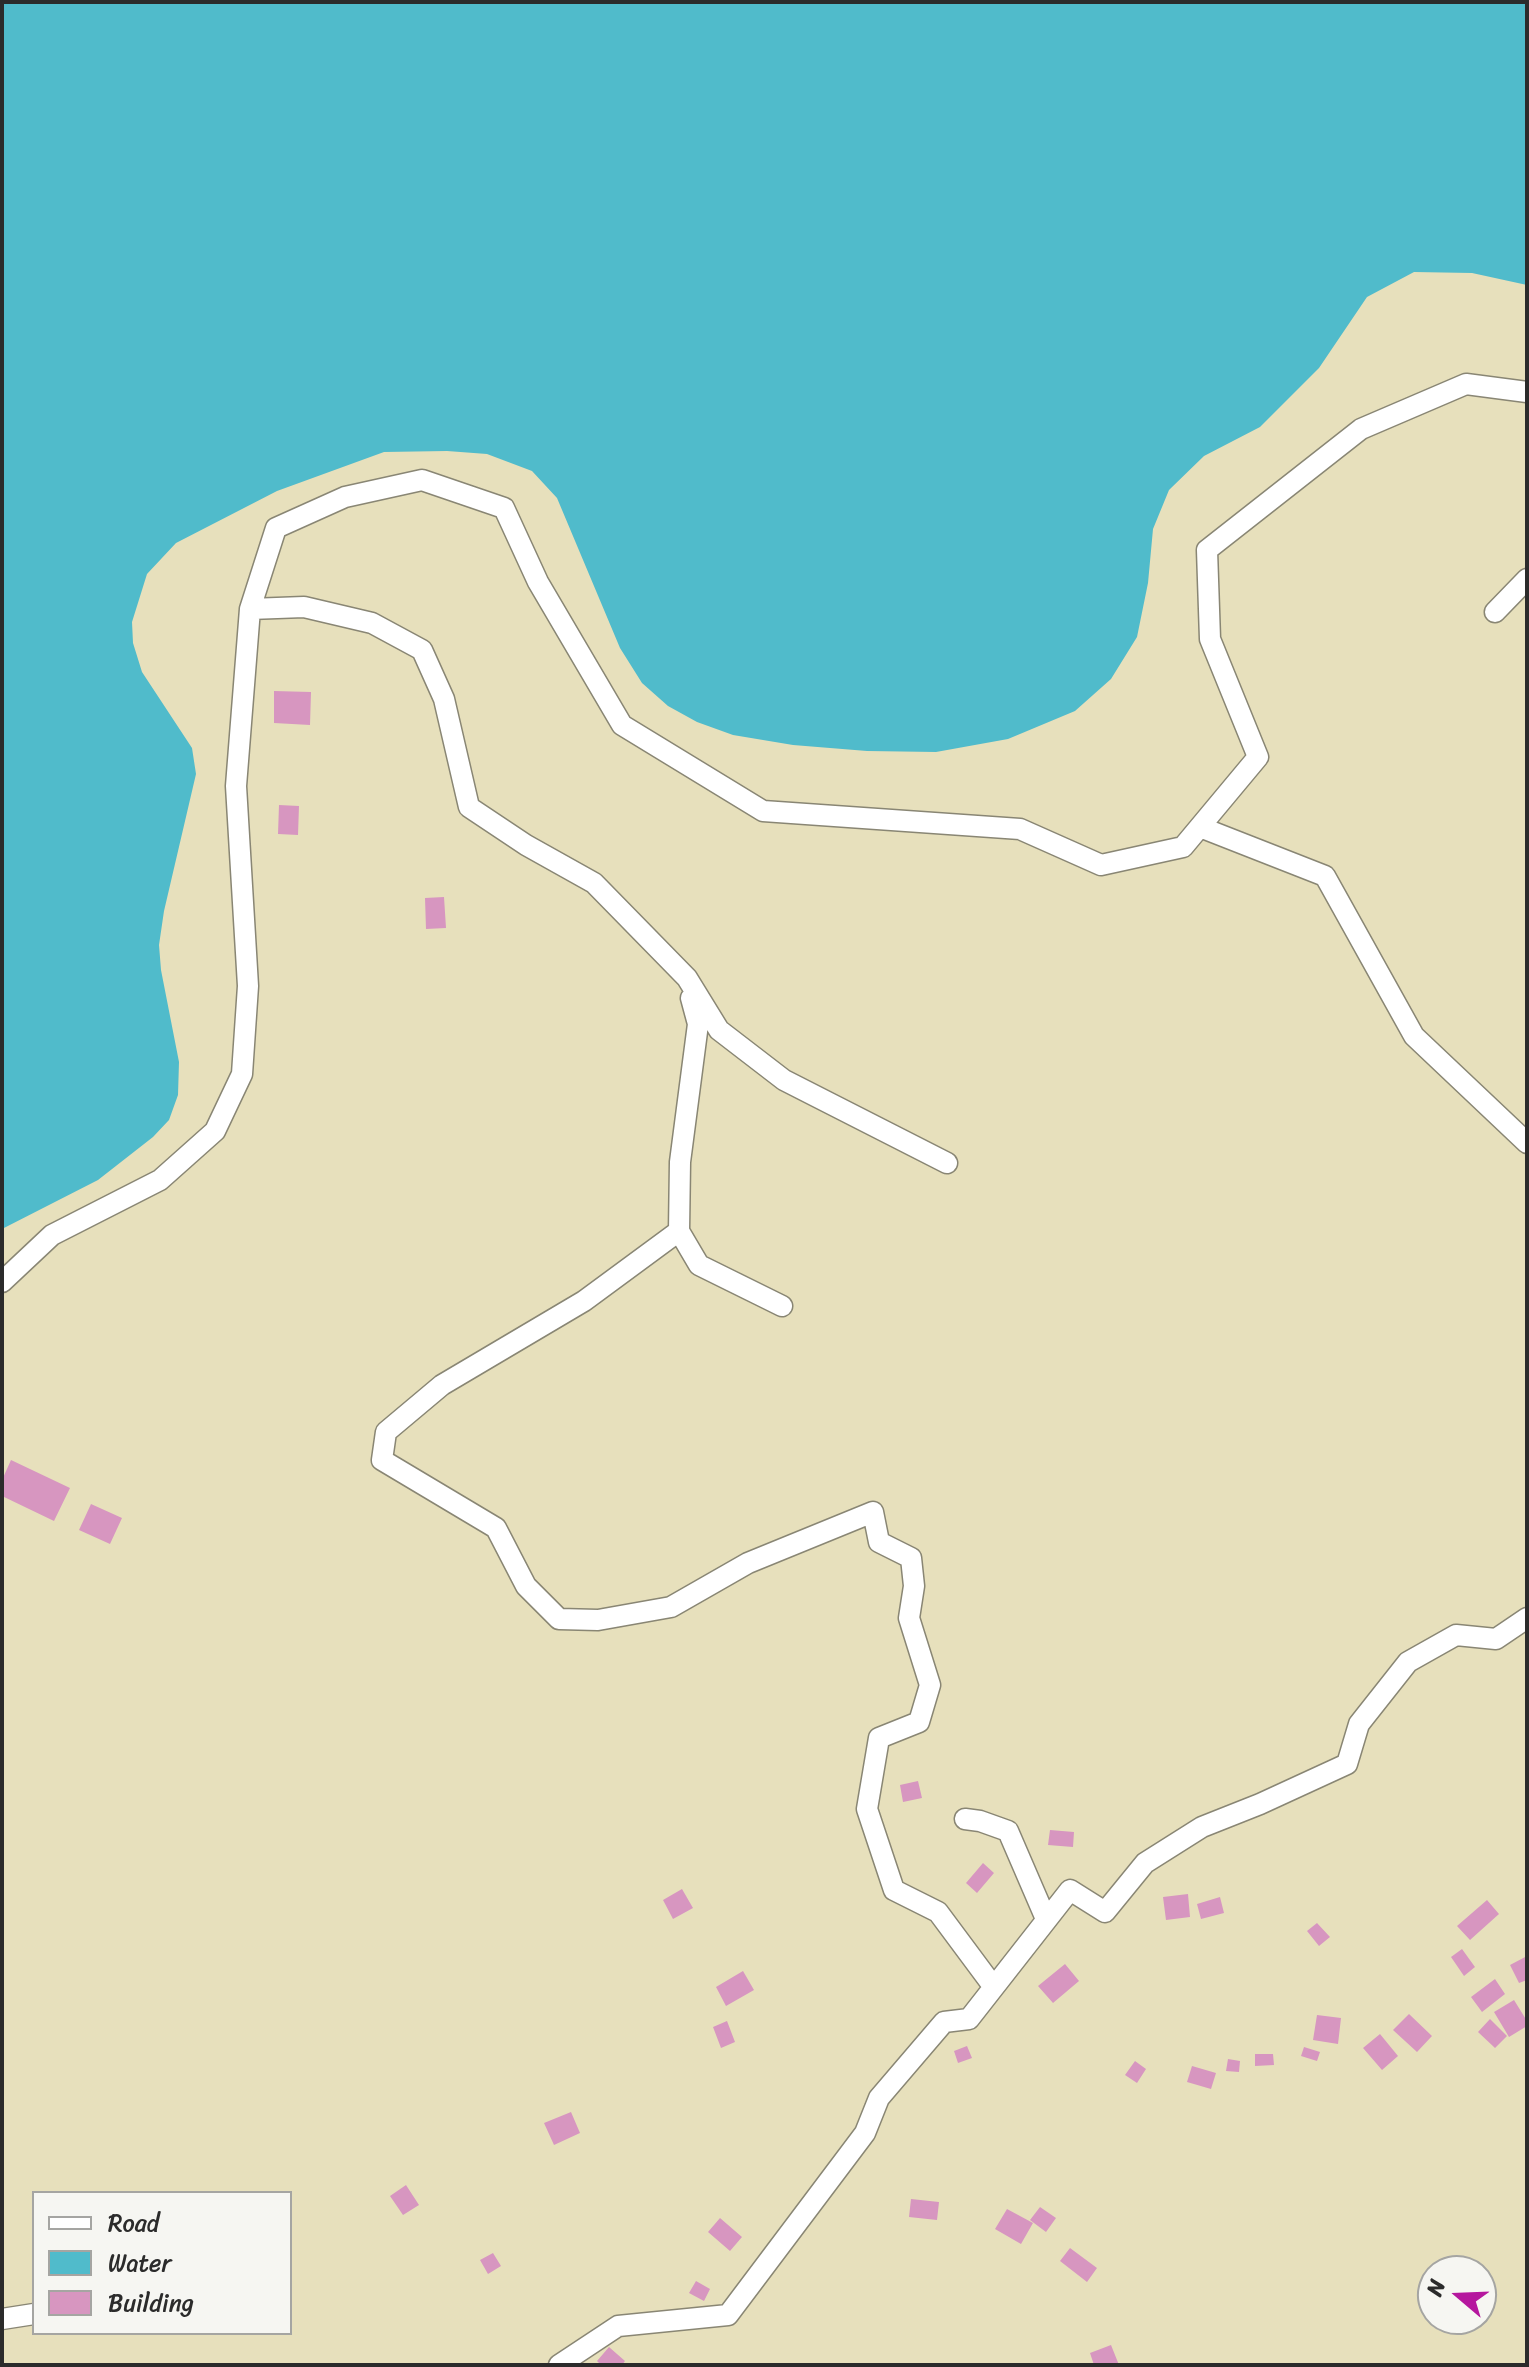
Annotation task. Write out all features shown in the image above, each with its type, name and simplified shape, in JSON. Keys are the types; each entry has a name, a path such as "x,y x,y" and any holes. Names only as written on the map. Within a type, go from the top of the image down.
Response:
{"street":[{"path":"2,1282 52,1235 160,1180 215,1131 242,1074 248,986 236,786 250,609 276,528 345,497 422,480 504,508 538,582 622,725 763,811 1020,829 1101,865 1183,847 1258,757 1210,639 1207,550 1361,429 1466,384 1527,392"},
{"path":"1495,612 1527,579"},
{"path":"250,609 304,607 372,623 422,650 444,699 469,807 526,845 594,883 687,978 719,1030 784,1080 947,1163"},
{"path":"1200,827 1325,876 1414,1036 1527,1143"},
{"path":"687,978 698,1024 680,1162 679,1231 699,1265 782,1306"},
{"path":"679,1231 584,1301 442,1385 386,1432 382,1460 496,1528 526,1586 559,1619 598,1620 671,1607 748,1563 873,1512 879,1542 911,1558 914,1586 909,1618 930,1685 919,1722 879,1738 867,1809 894,1890 938,1912 993,1986"},
{"path":"559,2365 618,2326 728,2315 865,2133 879,2098 944,2022 969,2019 1070,1890 1105,1912 1145,1863 1202,1827 1347,1764 1359,1724 1408,1662 1456,1635 1496,1639 1527,1618"},
{"path":"965,1819 1008,1831 1046,1919"},
{"path":"2,2319 32,2314"}],"water":[{"path":"2,2 1527,2 1527,285 1472,273 1414,272 1367,297 1319,368 1260,427 1204,456 1169,490 1153,529 1148,583 1137,637 1111,679 1075,711 1008,739 936,752 867,751 793,745 733,735 697,722 668,706 642,683 620,648 557,498 532,471 487,454 384,452 277,491 176,543 147,574 132,622 133,643 142,672 192,748 196,774 159,945 179,1062 178,1095 169,1120 153,1137 98,1180 2,1229"}],"building":[{"path":"274,691 311,692 310,725 274,723"},
{"path":"279,805 299,806 298,835 278,834"},
{"path":"444,897 446,928 426,929 425,898"},
{"path":"11,1460 70,1488 54,1521 2,1496 2,1480"},
{"path":"91,1504 122,1518 110,1544 79,1530"},
{"path":"918,1781 922,1798 903,1802 900,1785"},
{"path":"1050,1830 1074,1832 1073,1847 1048,1845"},
{"path":"983,1863 994,1873 977,1893 966,1883"},
{"path":"682,1889 693,1908 673,1919 663,1900"},
{"path":"1188,1894 1190,1917 1166,1920 1163,1897"},
{"path":"1220,1897 1224,1913 1201,1919 1197,1904"},
{"path":"1487,1900 1499,1914 1470,1940 1457,1926"},
{"path":"1317,1923 1330,1937 1319,1946 1307,1931"},
{"path":"1462,1949 1475,1967 1464,1976 1451,1957"},
{"path":"1527,1956 1527,1980 1519,1983 1510,1965"},
{"path":"1065,1964 1079,1981 1053,2003 1038,1986"},
{"path":"743,1971 754,1990 726,2006 716,1987"},
{"path":"1495,1979 1505,1994 1482,2012 1471,1997"},
{"path":"1514,2000 1527,2026 1509,2037 1494,2012"},
{"path":"1409,2014 1432,2036 1417,2052 1393,2030"},
{"path":"1317,2015 1341,2018 1338,2044 1313,2040"},
{"path":"1490,2019 1507,2036 1495,2048 1478,2032"},
{"path":"727,2021 735,2042 721,2048 713,2027"},
{"path":"1380,2034 1398,2056 1382,2070 1363,2048"},
{"path":"967,2046 972,2058 958,2063 954,2051"},
{"path":"1304,2047 1320,2052 1317,2061 1301,2056"},
{"path":"1255,2054 1273,2054 1274,2065 1255,2066"},
{"path":"1228,2059 1240,2061 1239,2072 1226,2071"},
{"path":"1135,2061 1146,2069 1137,2083 1125,2075"},
{"path":"1192,2066 1216,2073 1211,2089 1187,2082"},
{"path":"571,2112 580,2133 554,2145 544,2123"},
{"path":"406,2185 419,2205 403,2215 390,2196"},
{"path":"911,2199 939,2202 937,2220 909,2217"},
{"path":"1040,2207 1056,2218 1046,2232 1030,2220"},
{"path":"1007,2209 1033,2223 1021,2244 995,2229"},
{"path":"720,2218 742,2237 730,2251 708,2232"},
{"path":"1070,2248 1097,2268 1087,2282 1060,2261"},
{"path":"493,2253 501,2266 488,2274 480,2260"},
{"path":"696,2281 710,2289 704,2301 689,2293"},
{"path":"1111,2345 1119,2365 1094,2365 1090,2353"},
{"path":"609,2347 625,2361 622,2365 601,2365 597,2361"}]}
